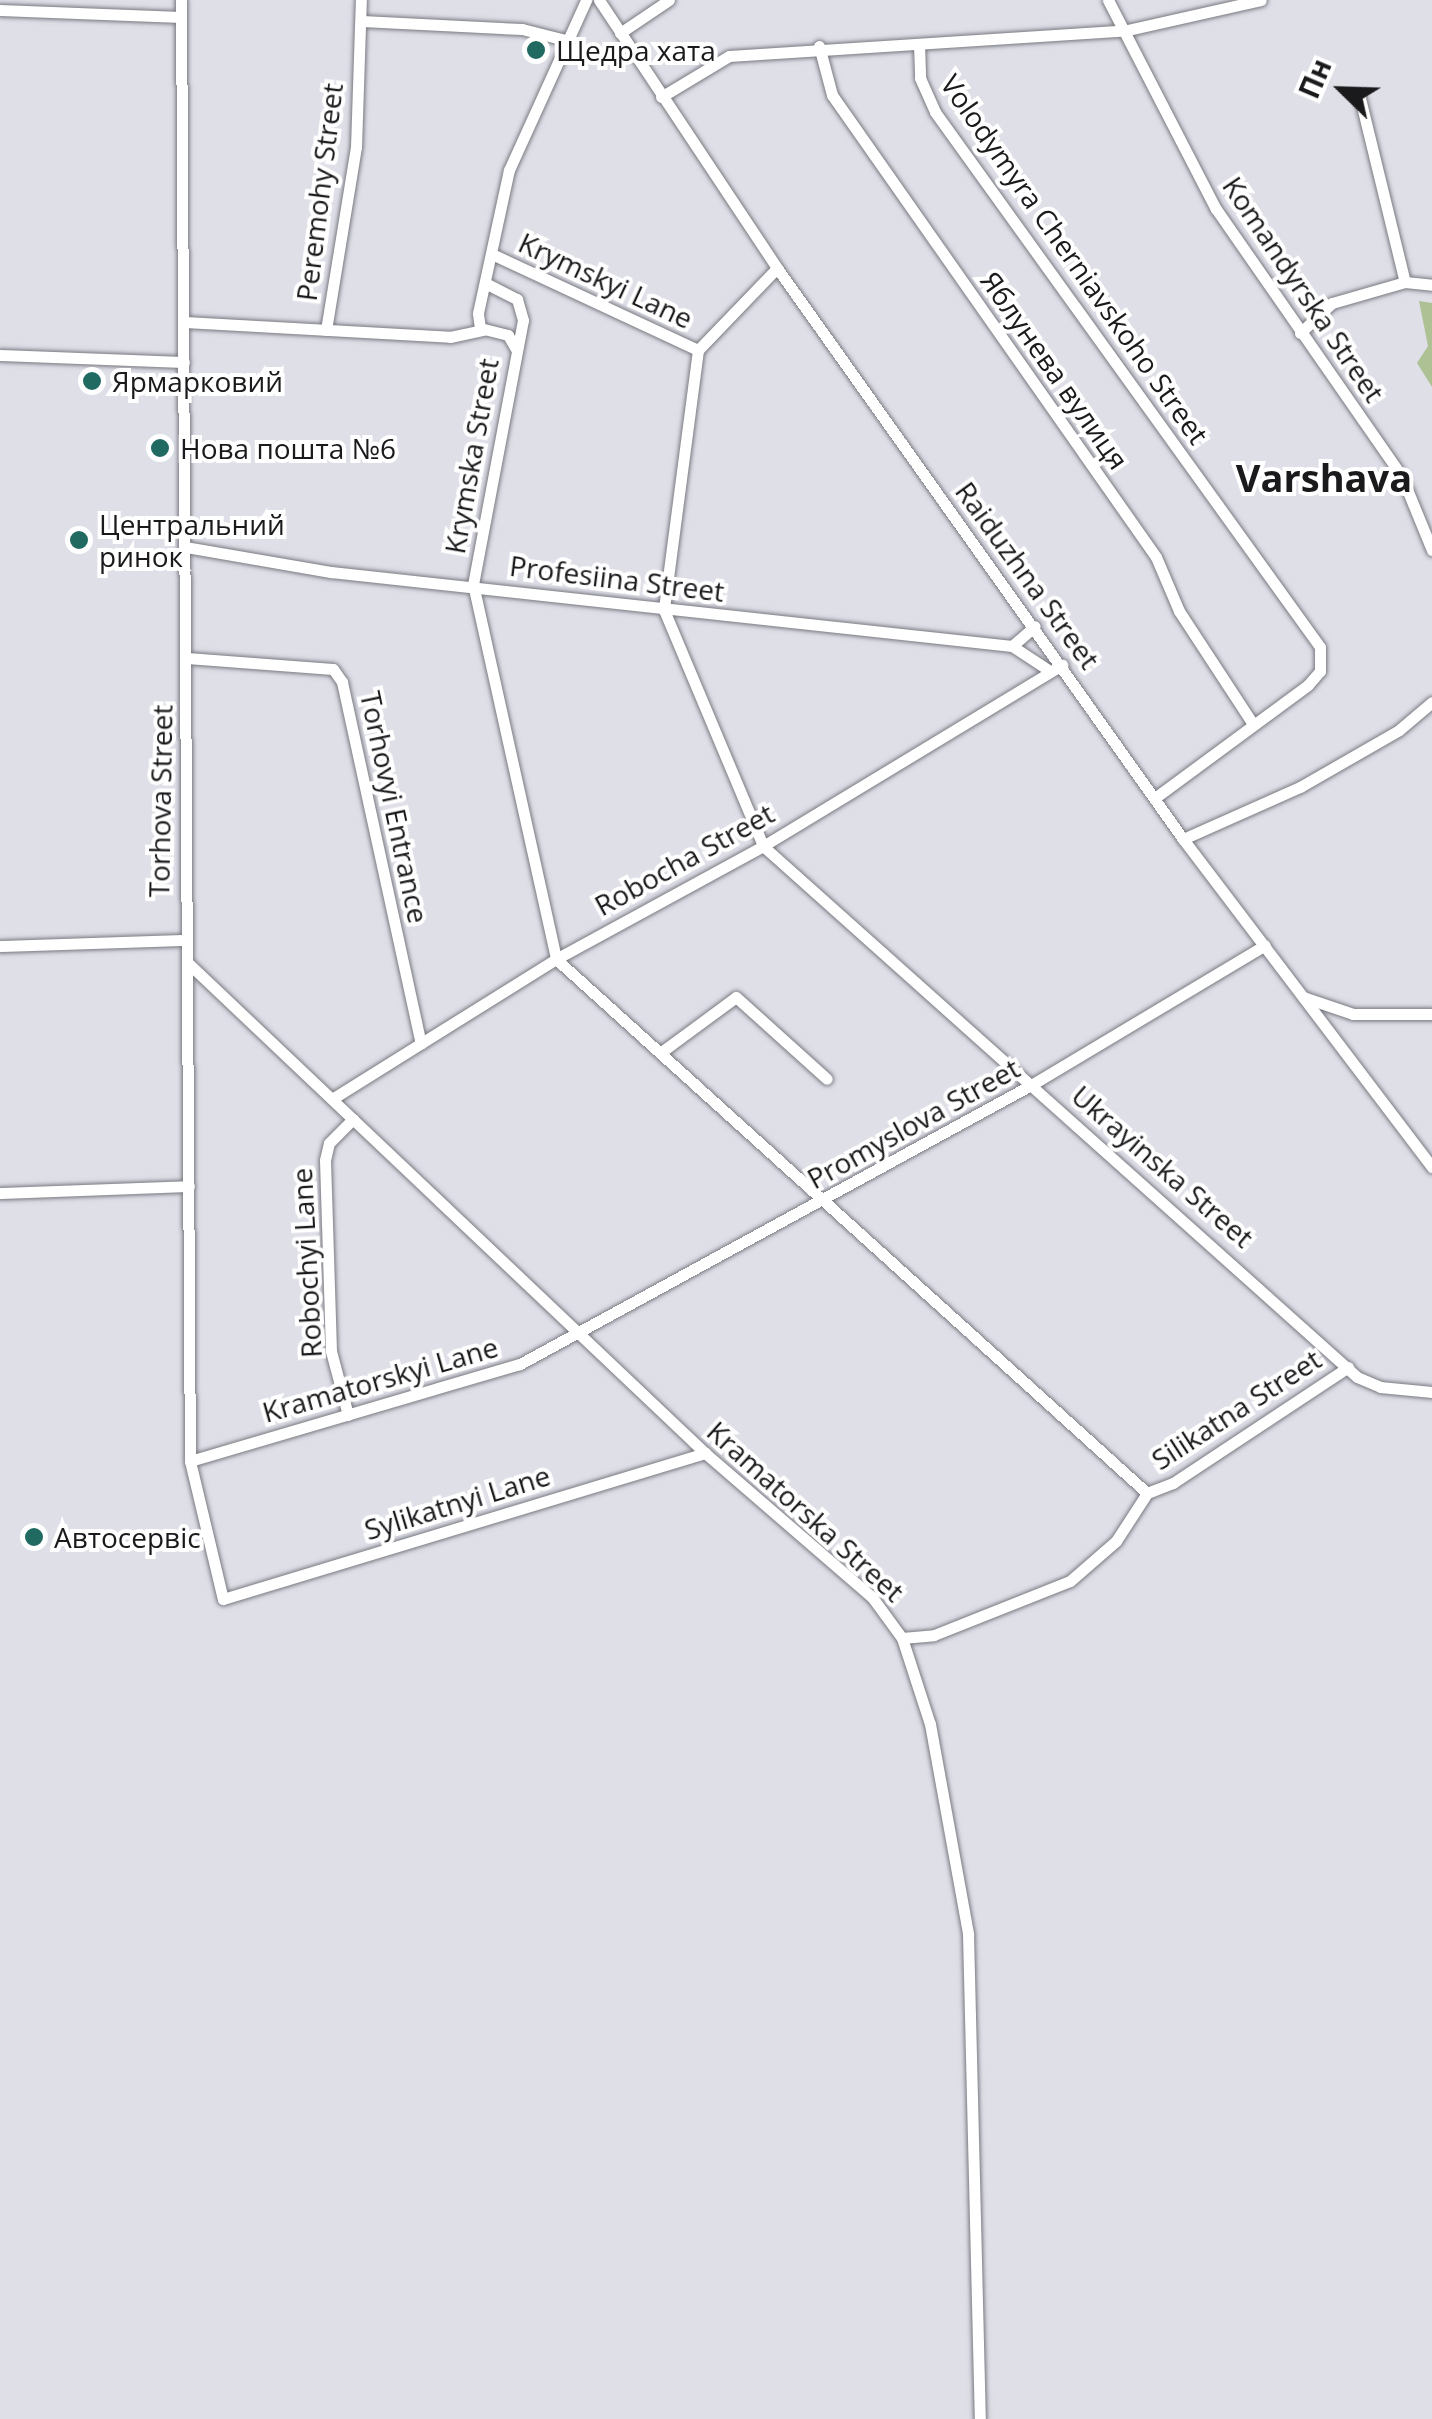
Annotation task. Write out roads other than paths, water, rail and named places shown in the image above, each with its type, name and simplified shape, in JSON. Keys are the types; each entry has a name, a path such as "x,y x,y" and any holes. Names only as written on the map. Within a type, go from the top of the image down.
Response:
{"street":[{"name":"Torhova Street","path":"182,0 187,658 184,940 188,963 190,1461 223,1599"},
{"name":"Peremohy Street","path":"326,330 356,147 361,0"},
{"path":"450,338 478,313 494,255 509,170 586,0"},
{"name":"Raiduzhna Street","path":"599,0 777,268 1035,626 1056,668 1265,945 1299,996 1432,1167"},
{"path":"620,33 668,0"},
{"name":"Komandyrska Street","path":"1108,0 1128,30 1216,210 1402,477 1432,550"},
{"path":"660,97 729,56 819,46 919,44 1128,30 1261,0"},
{"path":"0,10 181,18"},
{"path":"362,20 522,29 565,40"},
{"name":"Volodymyra Cherniavskoho Street","path":"919,44 920,78 935,112 1320,647 1320,671 1308,685 1155,798"},
{"name":"Яблунева вулиця","path":"819,46 832,95 1156,558 1179,611 1253,724"},
{"path":"1360,98 1404,282"},
{"name":"Krymskyi Lane","path":"494,255 698,350"},
{"path":"763,846 664,610 698,350 777,268"},
{"path":"1300,333 1332,303 1404,282 1432,284"},
{"path":"487,284 510,293 520,306 516,349"},
{"name":"Krymska Street","path":"478,313 483,330 508,334 516,349 473,584 556,959"},
{"path":"185,322 450,338 483,330"},
{"path":"0,356 184,362"},
{"name":"Profesiina Street","path":"186,548 331,572 473,584 664,610 1012,646"},
{"path":"1035,626 1012,646 1056,668"},
{"name":"Torhovyi Entrance","path":"187,658 333,669 342,682 421,1043"},
{"name":"Robocha Street","path":"332,1099 556,959 763,846 1056,668"},
{"path":"1183,839 1300,787 1399,730 1432,702"},
{"name":"Ukrayinska Street","path":"763,846 1348,1367 1380,1387 1432,1392"},
{"path":"0,946 184,940"},
{"name":"Promyslova Street","path":"580,1334 1033,1084 1265,945"},
{"path":"556,959 1147,1493"},
{"name":"Kramatorska Street","path":"188,963 705,1452 872,1597 902,1638 930,1724 968,1934 980,2419"},
{"path":"1299,996 1353,1014 1432,1014"},
{"path":"660,1053 736,998 827,1079"},
{"name":"Robochyi Lane","path":"348,1415 332,1351 325,1160 329,1143 353,1119"},
{"path":"0,1193 189,1186"},
{"name":"Kramatorskyi Lane","path":"190,1461 520,1364 580,1334"},
{"name":"Silikatna Street","path":"902,1638 934,1636 1070,1581 1116,1540 1147,1493 1173,1483 1348,1367"},
{"name":"Sylikatnyi Lane","path":"223,1599 705,1452"}],"place":[{"name":"Щедра хата","path":"536,50"},
{"name":"Ярмарковий","path":"92,381"},
{"name":"Нова пошта №6","path":"160,448"},
{"name":"Центральний ринок","path":"79,540"},
{"name":"Автосервіс","path":"34,1537"}],"district":[{"name":"Varshava","path":"1324,478"}]}
